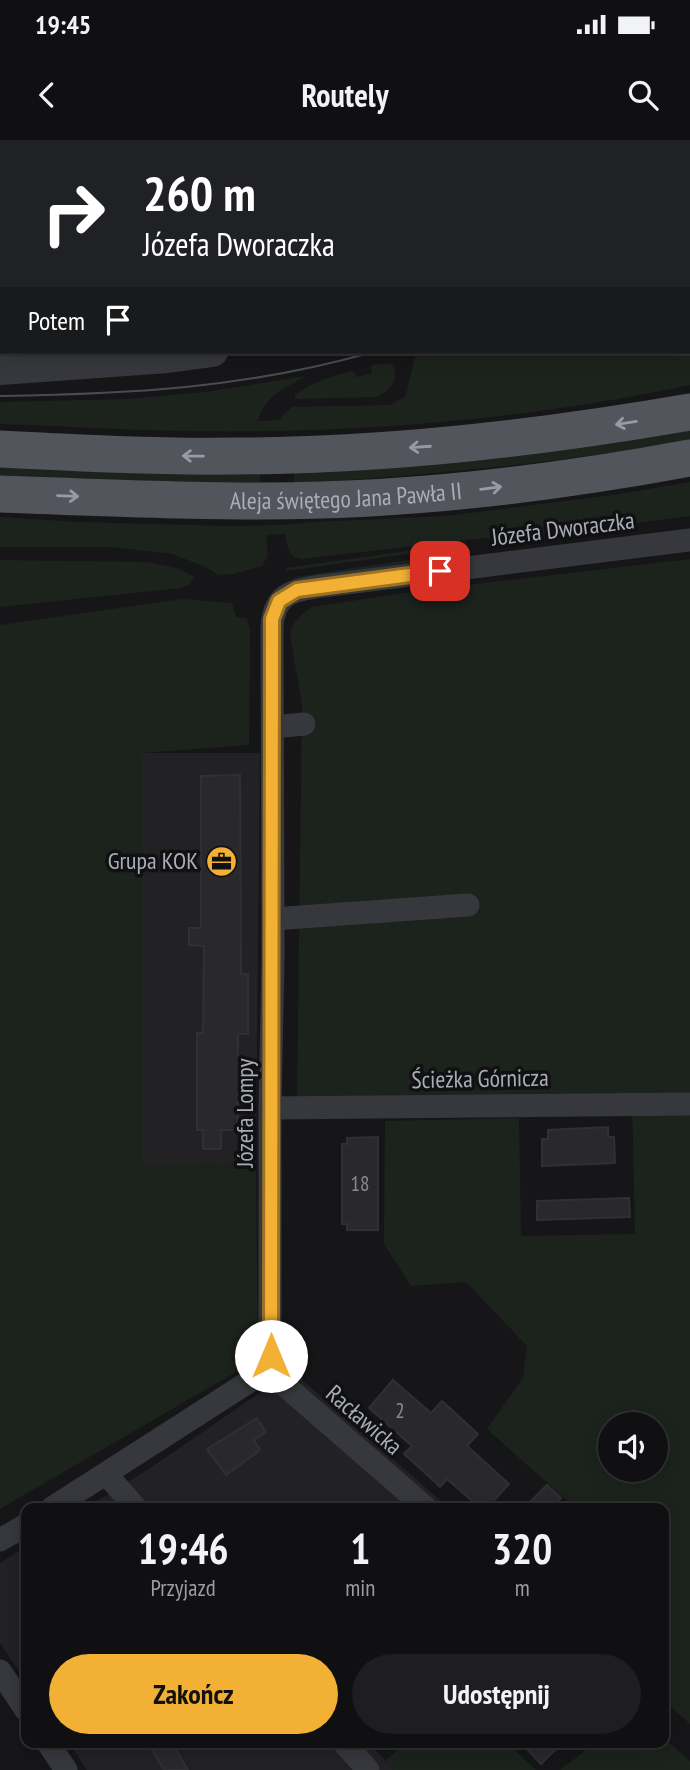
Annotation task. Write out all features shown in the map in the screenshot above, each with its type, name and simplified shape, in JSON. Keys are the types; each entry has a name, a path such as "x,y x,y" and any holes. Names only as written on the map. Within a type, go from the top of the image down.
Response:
{"main road":[{"name":"Aleja świętego Jana Pawła II","path":"0,449 94,454 236,456 356,452 561,433 690,412"},
{"name":"Aleja świętego Jana Pawła II","path":"0,494 251,502 378,497 480,489 594,475 690,458"}],"street":[{"path":"0,370 198,354"},
{"name":"Józefa Dworaczka","path":"279,601 297,590 322,586 690,540"},
{"name":"Józefa Lompy","path":"267,1370 271,1356 272,627 279,601"},
{"path":"273,727 304,724"},
{"path":"272,919 468,905"},
{"name":"Ścieżka Górnicza","path":"270,1108 690,1104"},
{"path":"60,1503 267,1370"},
{"name":"Racławicka","path":"267,1370 420,1503"},
{"path":"107,1475 132,1503"},
{"path":"0,1540 21,1528"},
{"path":"0,1671 21,1702"},
{"path":"51,1748 66,1770"},
{"path":"348,1748 368,1770"}],"shaded area":[{"path":"421,354 690,354 690,385 502,416 376,427 248,431 0,424 0,402 127,399 205,392 306,376 270,399 258,421 281,420 281,416 292,407 390,405 406,396 414,359"},
{"path":"391,363 395,379 390,388 376,397 295,399 295,395 323,380 354,371 356,377 372,373 371,365"},
{"path":"690,428 690,440 591,456 294,484 294,473"},
{"path":"0,465 260,475 260,482 189,483 0,476"},
{"path":"690,482 690,516 507,540 485,538 301,559 291,553 285,534 266,535 268,556 262,566 233,574 218,575 206,567 172,554 111,547 0,547 0,517 79,522 283,525 446,516 613,495"},
{"path":"414,550 428,551 287,571 286,568"},
{"path":"455,553 456,558 288,579 288,578"},
{"path":"690,559 690,1724 669,1705 669,1503 570,1503 487,1429 523,1378 527,1346 466,1282 411,1286 384,1244 385,1121 519,1118 521,1236 635,1234 632,1098 297,1100 302,705 290,635 293,626 312,607 417,591"},
{"path":"0,560 147,562 177,568 194,577 189,585 181,588 0,607"},
{"path":"183,599 232,603 236,617 247,618 250,630 249,745 142,753 142,1165 256,1162 258,1359 0,1509 0,625"},
{"path":"142,753 260,753 256,1162 142,1166"},
{"path":"292,1371 443,1503 94,1503"},
{"path":"21,1549 21,1674 0,1643 0,1563"},
{"path":"669,1742 690,1761 690,1770 560,1770 589,1748 669,1748"},
{"path":"72,1748 374,1748 393,1770 87,1770"},
{"path":"400,1748 512,1748 536,1770 393,1770 385,1761"}],"building":[{"path":"240,775 241,974 248,974 248,1034 238,1034 238,1130 221,1130 221,1149 203,1149 203,1130 197,1130 197,1033 203,1033 204,946 189,945 189,928 201,928 201,776"},
{"path":"608,1127 608,1137 614,1137 615,1163 542,1166 542,1139 548,1139 548,1130"},
{"path":"378,1137 378,1230 347,1230 347,1224 342,1224 342,1144 347,1144 347,1138"},
{"path":"629,1198 630,1217 537,1220 537,1201"},
{"path":"393,1380 431,1413 442,1401 478,1434 467,1446 509,1484 492,1503 474,1503 447,1479 440,1487 404,1454 412,1446 369,1408"},
{"path":"257,1418 266,1432 254,1440 260,1450 226,1475 207,1449"},
{"path":"547,1485 561,1498 556,1503 529,1503"},
{"path":"151,1748 175,1748 188,1770 164,1770"},
{"path":"526,1748 557,1748 541,1764"}],"tram line":[{"path":"0,396 188,387 280,374 365,354"}],"place":[{"name":"Grupa KOK","path":"221,861"}],"route":[{"path":"271,1356 272,619 279,601 297,590 440,571"}]}
